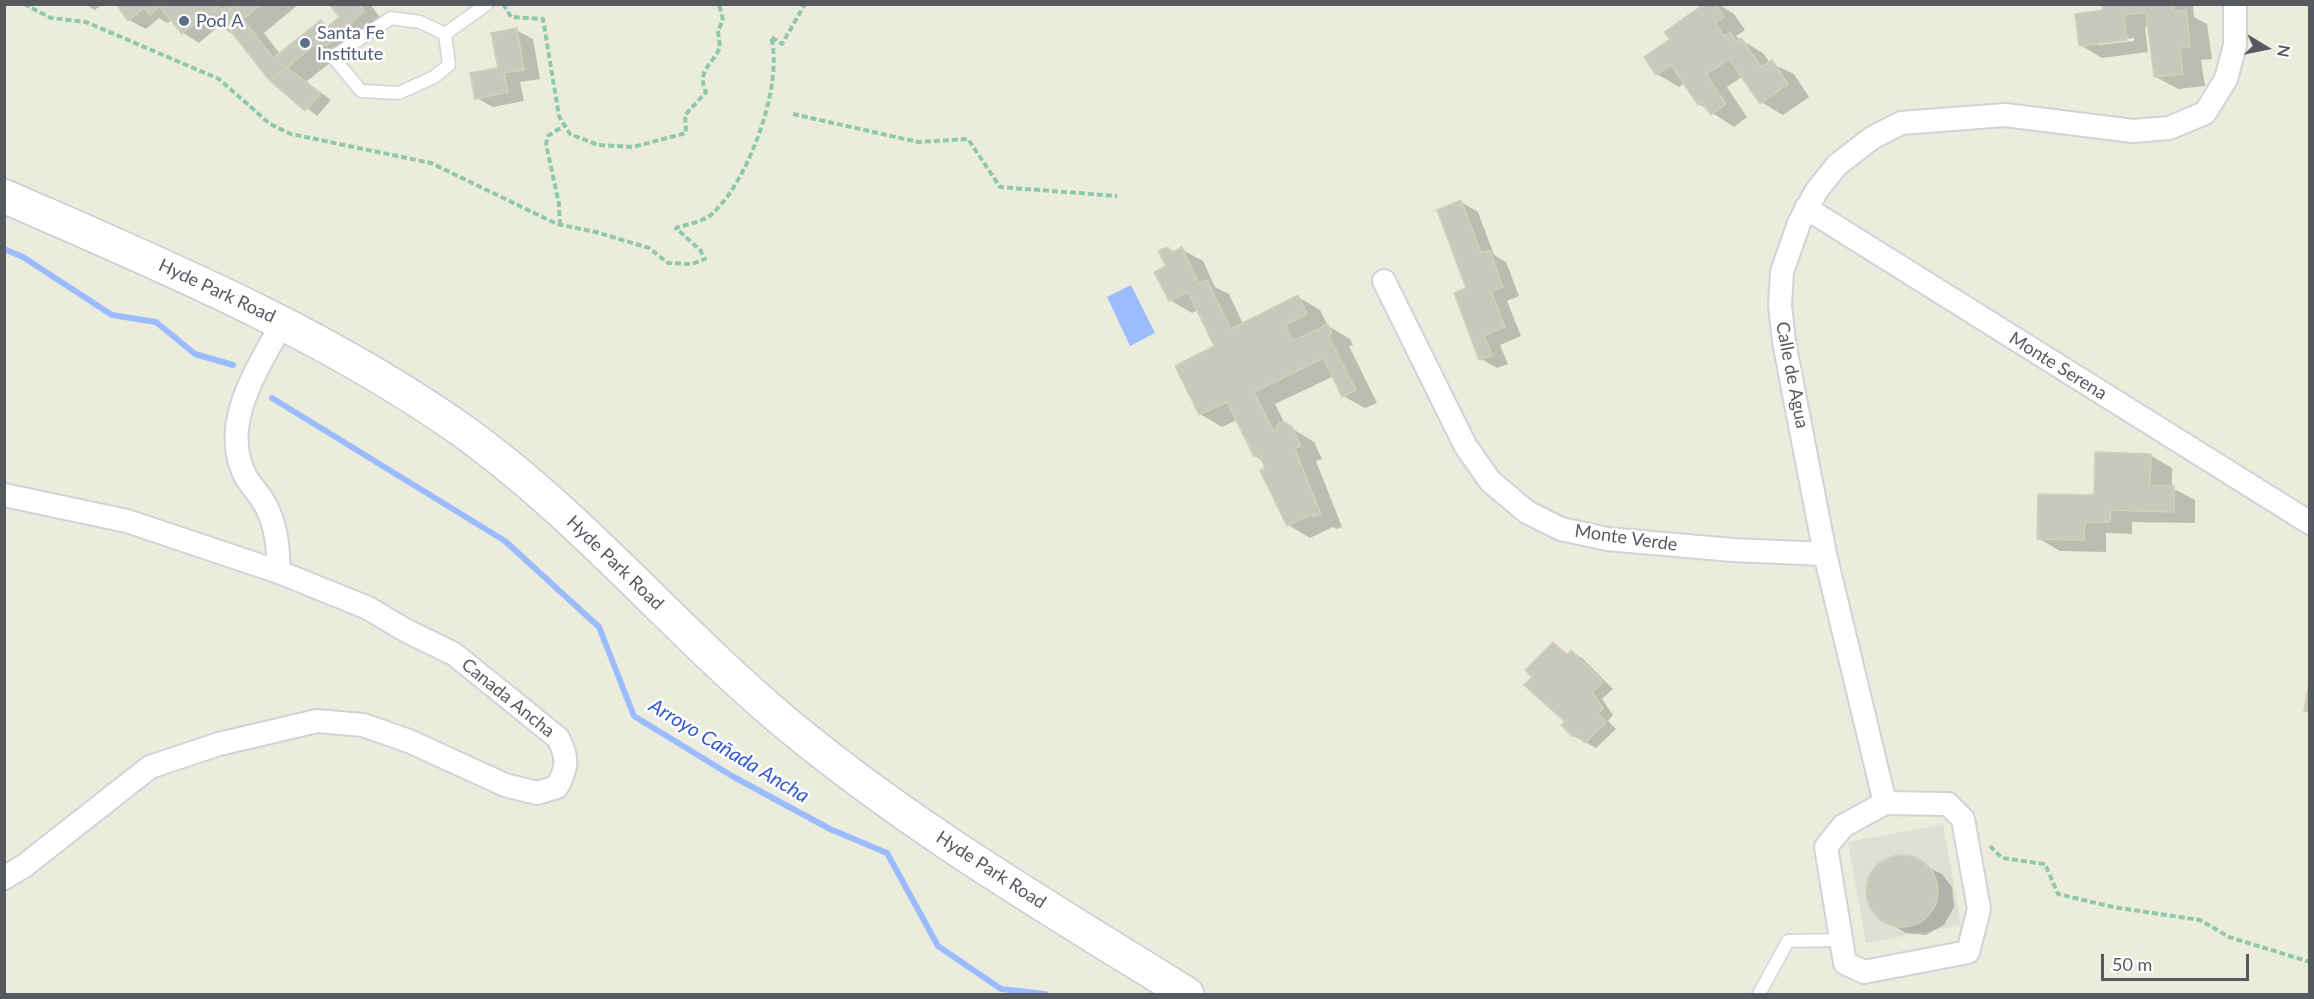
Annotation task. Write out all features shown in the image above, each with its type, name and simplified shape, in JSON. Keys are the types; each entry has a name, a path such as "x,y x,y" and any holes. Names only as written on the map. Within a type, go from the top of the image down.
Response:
{"main road":[{"name":"Hyde Park Road","path":"4,196 283,321 388,381 505,463 582,531 723,667 840,766 974,861 1187,994"}],"street":[{"name":"Calle de Agua","path":"1885,803 1825,554 1808,455 1787,363 1780,305 1787,255 1806,208 1826,177 1848,154 1901,123 2005,115 2133,131 2169,128 2205,113 2226,79 2235,45 2235,4"},
{"name":"Monte Serena","path":"1806,208 2310,523"},
{"name":"Monte Verde","path":"1384,281 1465,445 1490,481 1527,512 1561,528 1607,539 1722,549 1825,554"},
{"path":"279,572 277,537 266,505 246,477 237,447 239,408 252,378 283,321"},
{"name":"Canada Ancha","path":"4,495 127,520 279,572 368,608 454,654 558,738 567,754 567,770 557,787 537,793 505,785 409,741 372,729 317,721 219,744 150,766 24,866 4,878"},
{"path":"1885,803 1948,804 1963,819 1979,909 1968,952 1864,972 1845,963 1826,847 1843,826 1885,803"}],"lane":[{"path":"445,34 488,4"},
{"path":"391,18 420,22 445,34 449,65 434,77 399,93 361,91 333,57 391,18"},
{"path":"1758,994 1788,941 1841,940"}],"path":[{"path":"24,4 51,18 86,22 219,79 270,124 291,134 431,164 560,225 596,232 649,248 668,263 693,264 705,259 700,250 676,228 713,214 737,186 770,102 775,51 771,37 782,44 805,4"},
{"path":"503,4 511,17 543,19 560,116 570,134 598,145 615,147 633,147 686,133 686,115 706,92 702,82 705,65 720,47 718,31 723,20 719,4"},
{"path":"793,114 918,142 968,139 1000,187 1117,196"},
{"path":"560,225 559,204 546,144 548,136 565,125"},
{"path":"1963,819 2002,858 2045,864 2058,894 2113,907 2200,920 2229,938 2310,962"}],"shaded area":[{"path":"1943,824 1961,925 1866,943 1848,842"}],"water":[{"path":"1131,285 1155,333 1130,346 1107,297"}],"building":[{"path":"116,4 163,4 150,15 144,8 128,21"},
{"name":"Pod A","path":"163,4 217,4 225,15 213,24 205,15 182,34 160,7"},
{"name":"Santa Fe Institute","path":"236,4 261,4 243,19 273,58 321,20 327,27 339,17 329,4 359,4 364,11 326,46 321,40 270,81 221,19 225,15 222,10 227,5 230,9"},
{"path":"1704,4 1715,4 1724,17 1715,23 1724,36 1730,32 1736,42 1741,38 1761,67 1772,60 1788,84 1760,104 1729,59 1706,74 1726,104 1711,115 1702,102 1698,105 1671,65 1656,75 1644,57 1670,39 1664,32"},
{"path":"2102,4 2173,4 2174,12 2186,10 2190,47 2180,48 2183,74 2154,77 2146,12 2124,15 2127,40 2079,46 2075,14 2103,10"},
{"path":"517,28 524,70 504,73 508,92 475,99 470,73 498,68 491,33"},
{"path":"287,68 321,93 305,111 270,81"},
{"path":"1461,200 1481,252 1490,251 1503,287 1491,291 1505,327 1484,335 1492,355 1479,360 1454,293 1466,288 1437,210"},
{"path":"1168,247 1171,253 1182,247 1199,284 1207,280 1231,329 1298,295 1307,314 1285,325 1293,341 1328,324 1332,333 1328,334 1356,390 1342,397 1323,358 1254,392 1274,432 1279,423 1284,422 1292,427 1301,446 1295,449 1321,514 1314,517 1312,514 1287,526 1260,471 1265,468 1259,454 1254,457 1227,402 1199,415 1175,366 1214,346 1188,292 1169,301 1154,272 1166,266 1158,251"},
{"path":"2095,452 2151,454 2150,486 2174,486 2174,512 2111,510 2110,522 2085,522 2084,540 2037,539 2038,494 2094,495"},
{"path":"1553,642 1567,655 1571,650 1603,682 1592,692 1603,708 1598,714 1606,722 1585,743 1576,734 1573,737 1561,725 1565,722 1524,685 1532,677 1525,670"},
{"path":"2310,677 2310,712 2304,711"},
{"path":"1902,855 1916,858 1928,865 1935,877 1938,891 1935,905 1928,917 1916,924 1902,927 1888,924 1876,917 1869,905 1866,891 1869,877 1876,865 1888,858"}],"waterway":[{"name":"Arroyo Cañada Ancha","path":"4,249 23,257 112,315 156,322 195,354 233,365"},
{"name":"Arroyo Cañada Ancha","path":"272,398 505,541 599,627 634,716 732,776 830,829 887,853 938,946 1001,989 1045,994"}],"place":[{"name":"Pod A","path":"184,21"},
{"name":"Santa Fe Institute","path":"305,43"}]}
